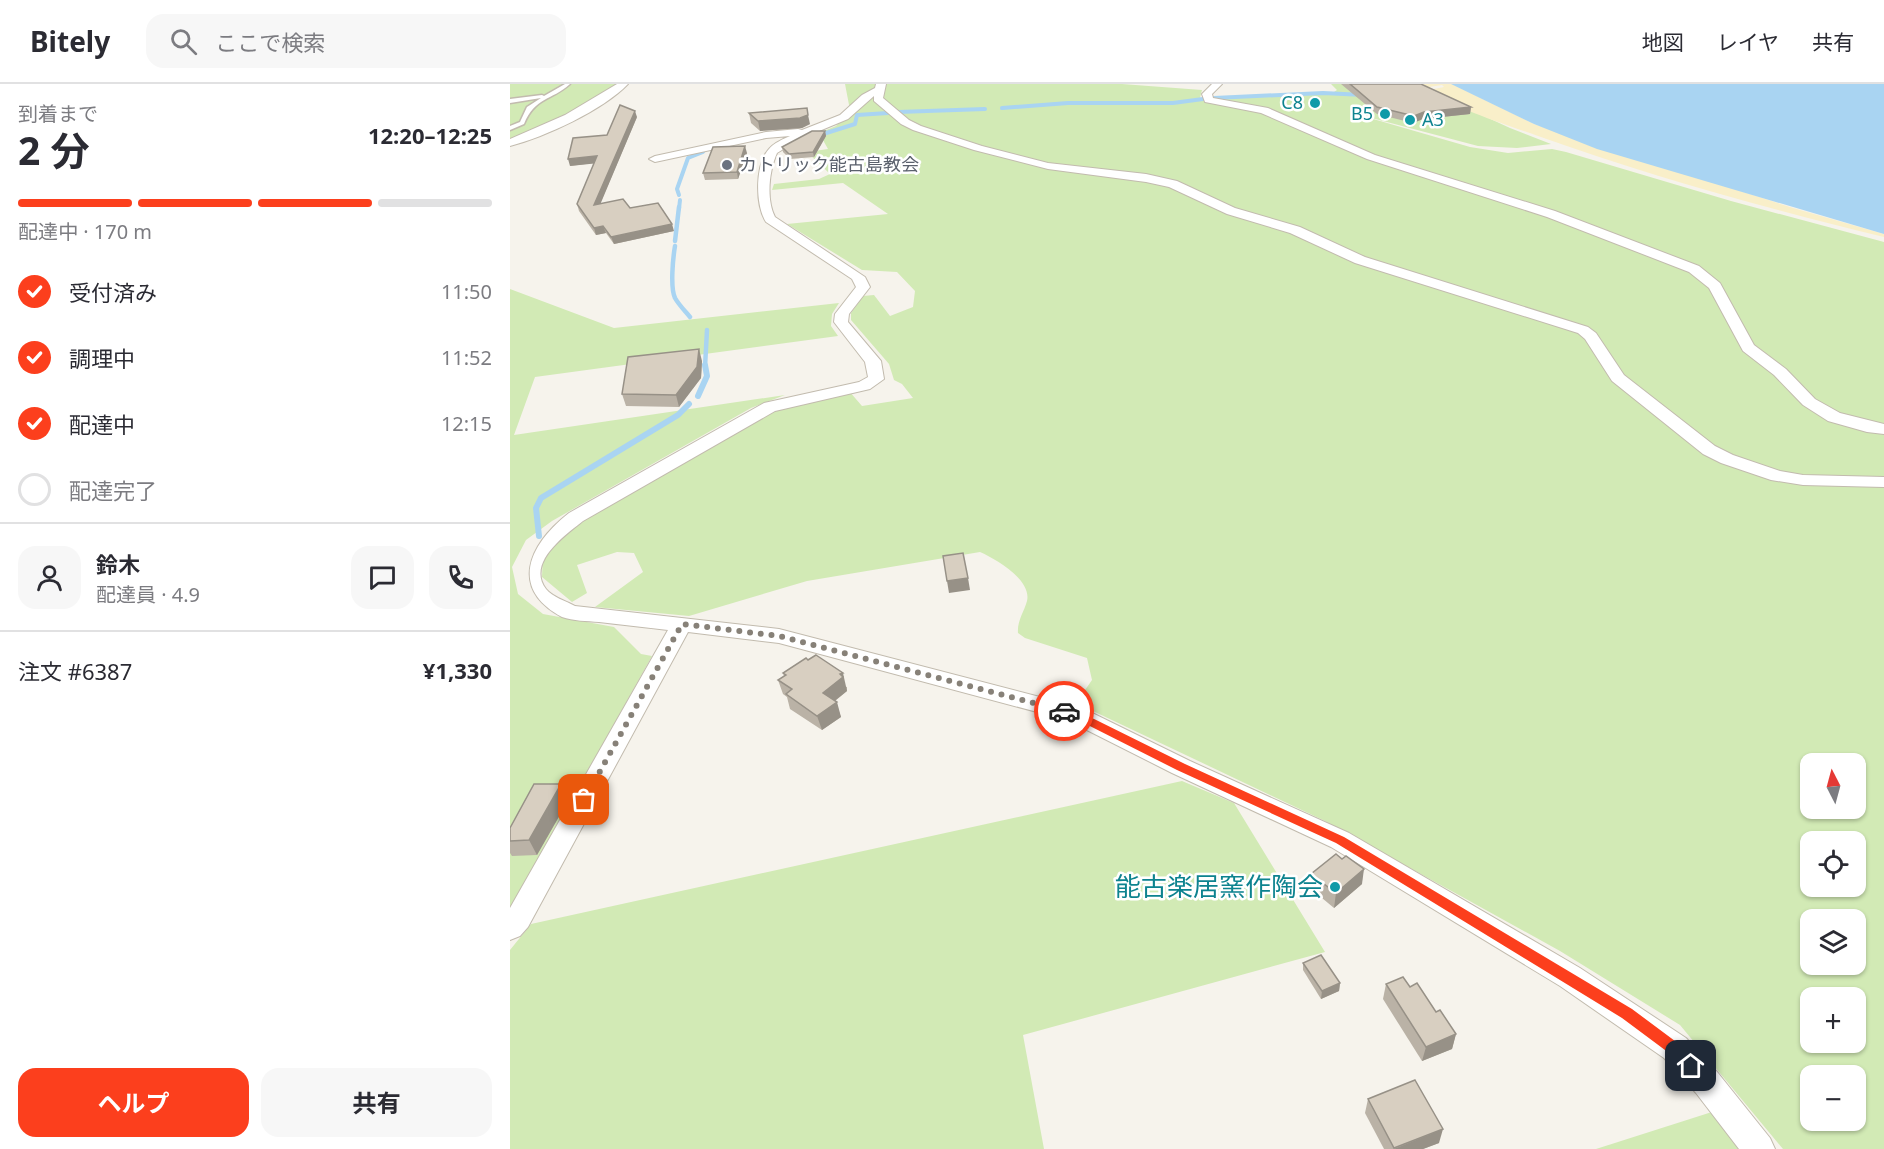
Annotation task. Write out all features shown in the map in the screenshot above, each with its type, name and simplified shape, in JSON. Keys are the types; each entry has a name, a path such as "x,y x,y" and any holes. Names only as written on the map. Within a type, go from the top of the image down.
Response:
{"street":[{"path":"510,143 547,129 598,102 623,84"},
{"path":"1217,84 1207,94 1209,100 1264,110 1371,157 1551,214 1694,269 1715,286 1748,348 1780,372 1809,402 1834,417 1867,427 1884,429"},
{"path":"881,87 872,91 847,115 787,142 771,154 763,193 764,209 770,219 858,277 863,287 842,314 841,322 873,361 876,379 864,386 770,407 576,518 548,539 537,555 531,572 535,589 549,601 570,612 779,636 1074,714 1181,767 1320,830 1627,1014 1674,1048 1707,1083 1759,1149"},
{"path":"881,87 878,99 904,122 917,129 1048,166 1146,178 1173,184 1231,211 1295,230 1360,260 1583,330 1591,336 1618,378 1709,450 1727,459 1777,476 1803,480 1884,482"},
{"path":"655,159 766,135 790,132 809,133"},
{"path":"510,928 518,919 682,624"}],"lane":[{"path":"522,123 525,111 566,85"},
{"path":"510,101 551,95"},
{"path":"510,124 522,123"},
{"path":"510,128 522,123"}],"green space":[{"path":"510,84 619,84 599,100 510,142"},
{"path":"845,84 1122,84 1202,90 1200,98 1331,94 1337,90 1331,84 1415,84 1510,128 1551,144 1517,148 1478,146 1349,112 1470,147 1508,153 1552,149 1566,152 1731,201 1884,242 1884,1149 1783,1149 1680,1025 1560,951 1325,821 1076,703 1092,680 1087,658 1025,638 1018,633 1027,601 1024,585 1003,565 980,552 807,581 689,616 595,607 643,572 634,553 617,552 577,565 587,593 572,602 542,577 543,554 570,529 629,490 774,408 849,391 862,406 913,398 902,384 894,380 889,364 851,320 851,313 863,296 874,295 890,316 913,307 915,291 897,272 862,270 787,224 888,214 843,183 772,190 774,184 819,179 830,174 807,152 828,149 819,133 836,126 850,110"},
{"path":"510,289 614,328 839,303 832,314 831,326 838,336 535,377 514,435 785,395 751,408 552,521 526,540 512,567 518,594 543,614 614,627 641,654 652,656 510,912"},
{"path":"1182,781 1234,803 1325,952 1023,1035 1044,1149 510,1149 510,950 531,924"},
{"path":"1715,1111 1743,1149 1596,1149"}],"sand":[{"path":"1417,84 1452,84 1534,124 1793,208 1884,234 1884,237 1753,203 1581,151 1481,116 1429,90 1444,87 1442,85 1423,88"}],"water":[{"path":"1451,84 1884,84 1884,234 1597,149 1534,124"}],"building":[{"path":"1350,84 1421,84 1471,107 1424,112 1414,116 1377,107"},
{"path":"620,105 635,111 594,205 623,199 630,208 658,203 672,224 611,237 603,226 594,228 577,204 597,156 568,159 573,138 607,135"},
{"path":"807,108 808,115 800,118 758,121 749,113"},
{"path":"812,131 825,131 813,152 789,154 782,147"},
{"path":"745,146 737,172 703,173 713,147"},
{"path":"699,349 697,367 676,395 622,394 628,357"},
{"path":"963,553 968,578 947,581 943,556"},
{"path":"816,655 843,673 840,674 843,677 823,693 837,702 817,716 786,694 792,689 778,680 786,675 783,673 806,658 808,660"},
{"path":"534,784 561,784 529,840 510,841 510,828"},
{"path":"1336,854 1342,859 1346,856 1364,869 1336,893 1311,874"},
{"path":"1321,955 1340,983 1322,991 1303,963"},
{"path":"1403,977 1410,987 1417,983 1436,1012 1440,1010 1456,1034 1426,1047 1386,984"},
{"path":"1415,1080 1443,1129 1394,1148 1368,1099"}],"waterway":[{"path":"1214,98 1323,93 1364,95"},
{"path":"1002,108 1068,103 1173,103 1203,99"},
{"path":"898,112 985,109"},
{"path":"820,135 855,124 857,115 888,113"},
{"path":"679,195 677,189 688,158 703,152"},
{"path":"679,209 680,200"},
{"path":"675,241 679,207"},
{"path":"675,246 672,272 673,293 690,317"},
{"path":"705,365 707,330"},
{"path":"698,396 707,376 705,365"},
{"path":"539,536 536,508 541,498 678,415 689,404"}],"way so far":[{"path":"584,800 682,624 779,636 1064,711"}],"place":[{"name":"C8","path":"1315,103"},
{"name":"B5","path":"1385,114"},
{"name":"A3","path":"1410,120"},
{"name":"カトリック能古島教会","path":"727,165"},
{"name":"能古楽居窯作陶会","path":"1335,887"}],"route":[{"path":"1064,711 1340,840 1570,977 1674,1048 1691,1066"}]}
